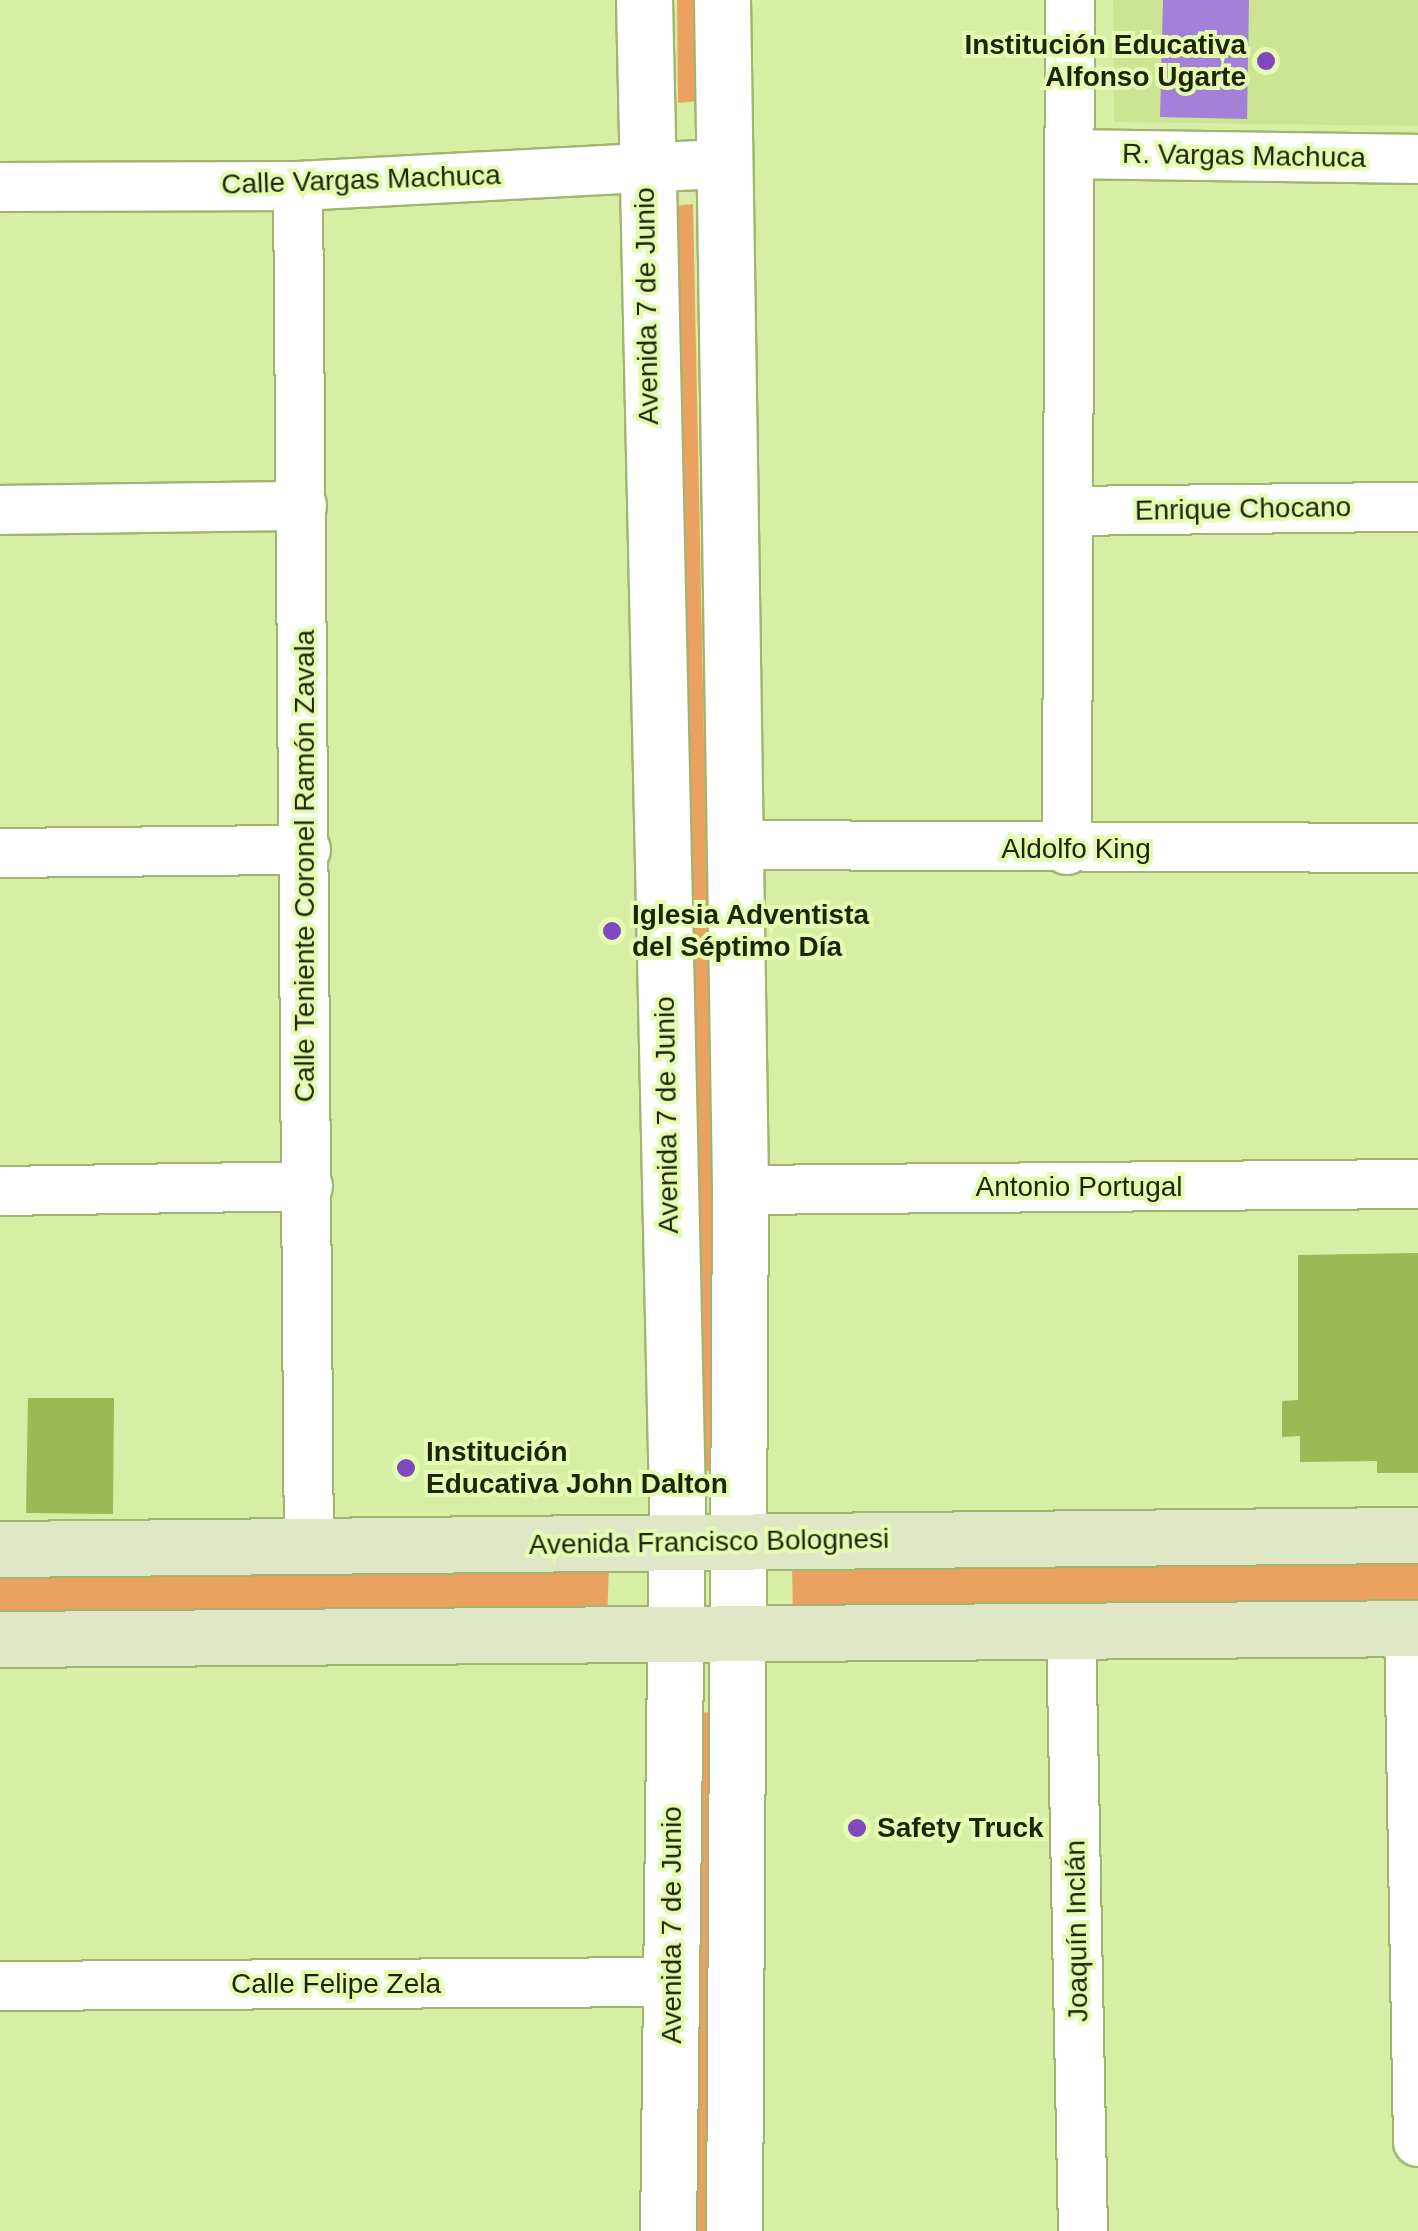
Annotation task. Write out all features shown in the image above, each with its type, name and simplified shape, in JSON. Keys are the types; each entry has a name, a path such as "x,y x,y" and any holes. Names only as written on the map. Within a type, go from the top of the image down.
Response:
{"main road":[{"name":"Avenida Francisco Bolognesi","path":"0,1550 1418,1534"},
{"path":"0,1639 1414,1628"}],"street":[{"name":"Avenida 7 de Junio","path":"644,0 644,168 676,1542 668,2231"},
{"path":"722,0 740,1190 734,1541 734,2231"},
{"path":"1067,850 1070,0"},
{"name":"R. Vargas Machuca","path":"1070,154 1418,159"},
{"name":"Calle Vargas Machuca","path":"0,187 298,186 722,164"},
{"name":"Calle Teniente Coronel Ramón Zavala","path":"298,186 309,1546"},
{"path":"0,510 302,506"},
{"name":"Enrique Chocano","path":"1068,511 1418,508"},
{"name":"Aldolfo King","path":"735,845 1067,850 1418,848"},
{"path":"0,853 306,850"},
{"name":"Antonio Portugal","path":"740,1190 1418,1184"},
{"path":"0,1191 308,1186"},
{"path":"1414,1628 1418,2142"},
{"name":"Joaquín Inclán","path":"1071,1630 1083,2231"},
{"name":"Calle Felipe Zela","path":"0,1986 673,1982"}],"shaded area":[{"path":"677,0 705,0 707,100 678,103"},
{"name":"Institución Educativa Alfonso Ugarte","path":"1113,0 1418,0 1418,126 1114,122"},
{"path":"1163,0 1249,0 1247,119 1160,117"},
{"path":"693,204 719,1470 689,1472 674,206"},
{"path":"1418,1557 1418,1609 793,1617 792,1565"},
{"path":"609,1566 607,1620 0,1625 0,1569"},
{"path":"717,1712 719,2231 691,2231 688,1713"}],"building":[{"path":"1418,1253 1418,1473 1377,1473 1377,1461 1300,1462 1300,1436 1282,1437 1282,1401 1298,1400 1298,1255"},
{"path":"28,1398 114,1398 113,1514 26,1513"}],"place":[{"name":"Institución Educativa Alfonso Ugarte","path":"1266,61"},
{"name":"Iglesia Adventista del Séptimo Día","path":"612,931"},
{"name":"Institución Educativa John Dalton","path":"406,1468"},
{"name":"Safety Truck","path":"857,1828"}]}
